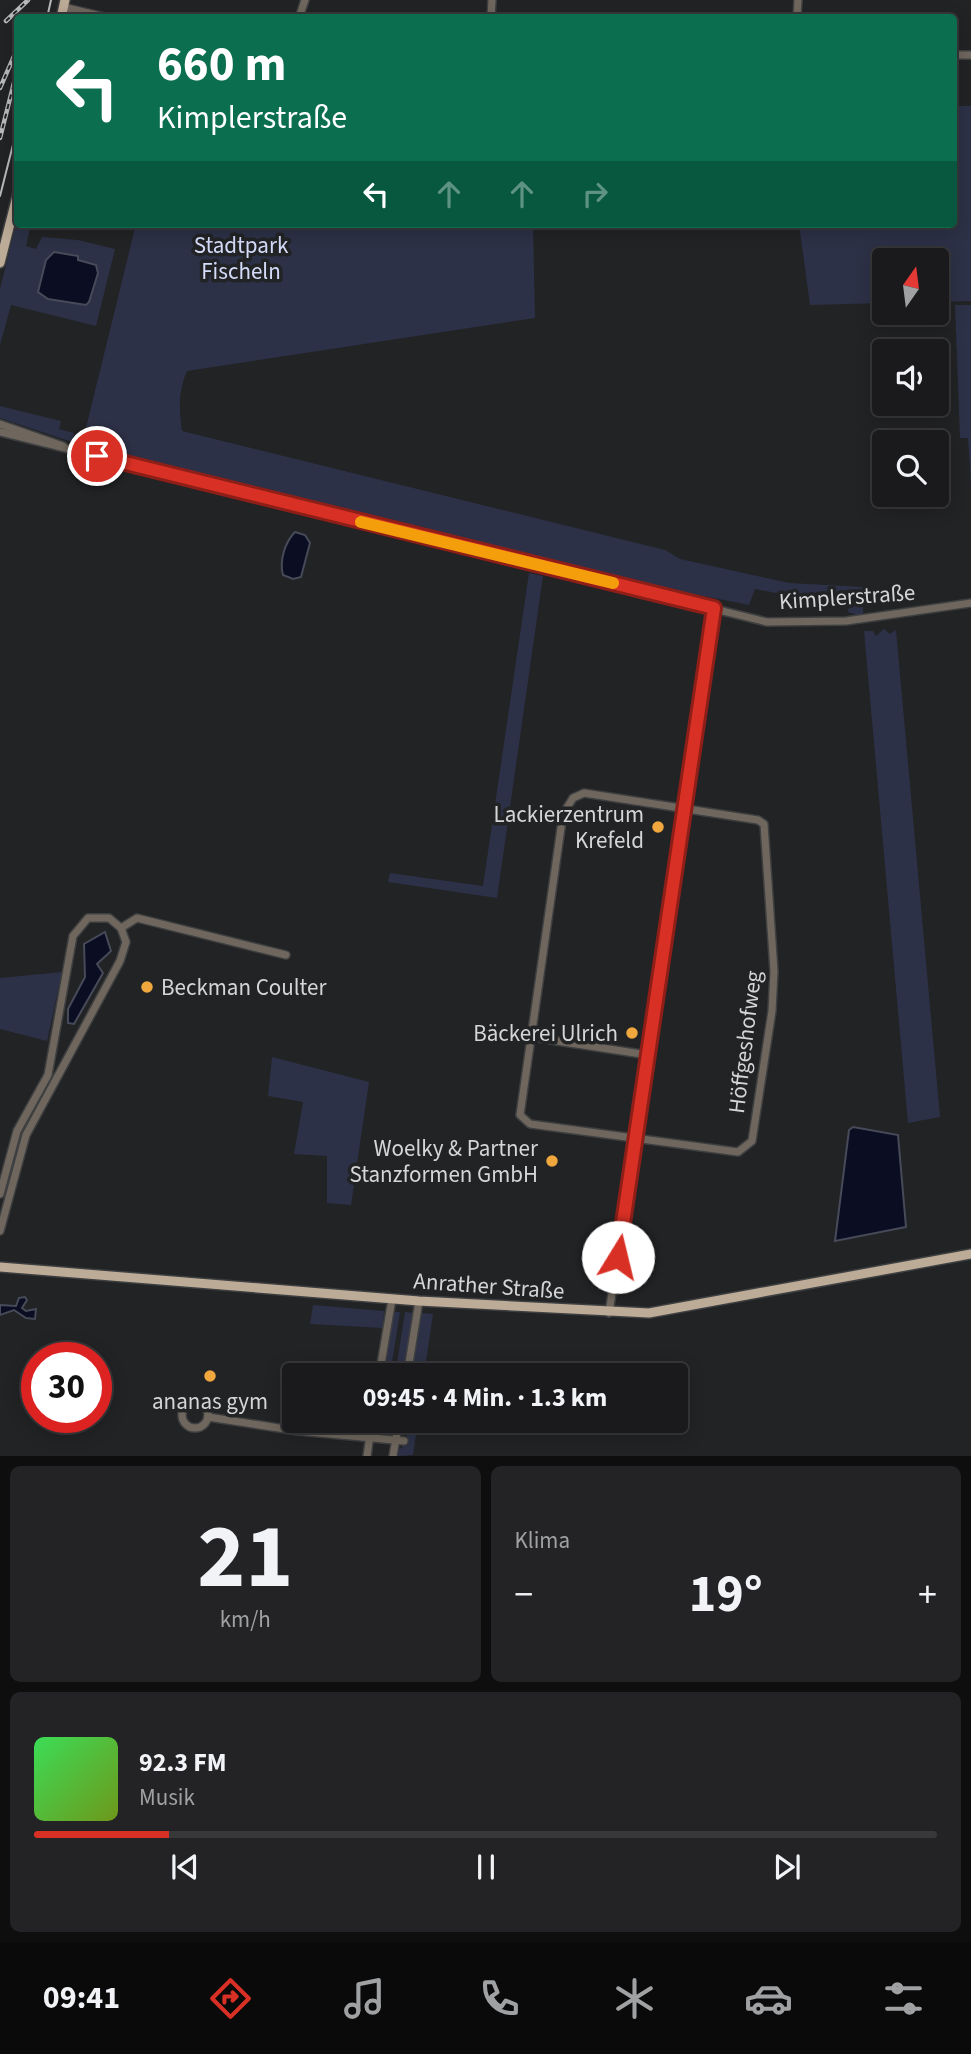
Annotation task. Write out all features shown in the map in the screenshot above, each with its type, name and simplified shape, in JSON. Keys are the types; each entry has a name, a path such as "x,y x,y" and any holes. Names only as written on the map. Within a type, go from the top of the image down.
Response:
{"main road":[{"path":"0,263 14,208"},
{"name":"Anrather Straße","path":"0,1267 419,1301 649,1313 971,1254"}],"street":[{"path":"74,9 76,0"},
{"path":"64,3 93,14"},
{"name":"Kimplerstraße","path":"0,424 74,450"},
{"name":"Kimplerstraße","path":"0,432 766,622 816,622 900,616 971,603"},
{"path":"609,1313 714,608"},
{"path":"637,1139 530,1124 520,1115 563,814 573,798 584,793 685,808"},
{"name":"Höffgeshofweg","path":"637,1139 738,1153 752,1141 772,1011 773,927 764,824 758,820 685,808"},
{"path":"0,1194 18,1143 48,1075 76,928 88,918 102,916 115,921 126,942 120,961 18,1143 0,1231"},
{"path":"121,928 138,918 286,955"},
{"path":"531,1037 648,1055"},
{"path":"381,1363 391,1299"},
{"path":"409,1363 419,1301"},
{"path":"208,1417 298,1431 400,1441"},
{"path":"367,1455 370,1433"},
{"path":"393,1455 400,1441 400,1433"}],"green space":[{"path":"957,106 971,106 971,301 949,302 949,248 872,248 872,303 810,305 800,228 957,228"},
{"path":"15,228 30,228 26,246 36,249 42,237 78,240 115,249 96,326 11,305 0,345 0,289","holes":["54,252 96,265 94,289 38,290"]},
{"name":"Stadtpark Fischeln","path":"135,228 533,228 535,318 187,371 180,401 182,431 665,550 680,559 789,583 863,587 863,617 848,612 850,601 801,598 755,589 749,605 668,589 81,448"},
{"path":"955,305 971,305 971,484 968,438 960,438"},
{"path":"0,406 61,421 59,429 74,433 72,442 0,418"},
{"path":"529,573 543,576 497,898 388,882 390,873 483,886"},
{"path":"884,629 890,634 896,630 940,1117 908,1123 864,631 873,631 876,636"},
{"path":"62,972 47,1041 0,1029 0,978"},
{"path":"272,1057 369,1082 351,1205 327,1203 327,1156 294,1154 303,1102 268,1096"},
{"path":"313,1305 384,1311 383,1328 310,1324"},
{"path":"392,1312 400,1312 392,1363 384,1363"},
{"path":"405,1312 414,1313 406,1363 397,1363"},
{"path":"421,1313 433,1314 426,1363 412,1363"},
{"path":"406,1433 416,1433 413,1455 397,1456 399,1449 409,1443"}],"shaded area":[{"path":"54,252 78,256 78,260 96,265 98,273 86,305 48,299 38,292 46,260"},
{"path":"295,532 305,535 310,543 301,577 293,579 283,575 282,558"},
{"path":"105,932 111,951 97,964 103,973 74,1024 68,1023 68,1009 85,977 84,944"},
{"path":"853,1127 898,1135 906,1227 835,1241 849,1130"},
{"path":"25,1297 27,1300 22,1308 26,1311 36,1309 35,1319 26,1318 14,1310 0,1315 0,1305 16,1306 19,1298"}],"tram line":[{"path":"48,14 51,0"},
{"path":"0,196 14,141"}],"railway":[{"path":"6,21 28,0"},
{"path":"0,88 14,56"},
{"path":"0,138 14,83"}],"slow traffic":[{"path":"361,522 613,583"}],"place":[{"name":"Lackierzentrum Krefeld","path":"658,827"},
{"name":"Beckman Coulter","path":"147,987"},
{"name":"Bäckerei Ulrich","path":"632,1033"},
{"name":"Woelky & Partner Stanzformen GmbH","path":"552,1161"},
{"name":"ananas gym","path":"210,1376"}],"route":[{"path":"97,456 714,608 618,1257"}]}
